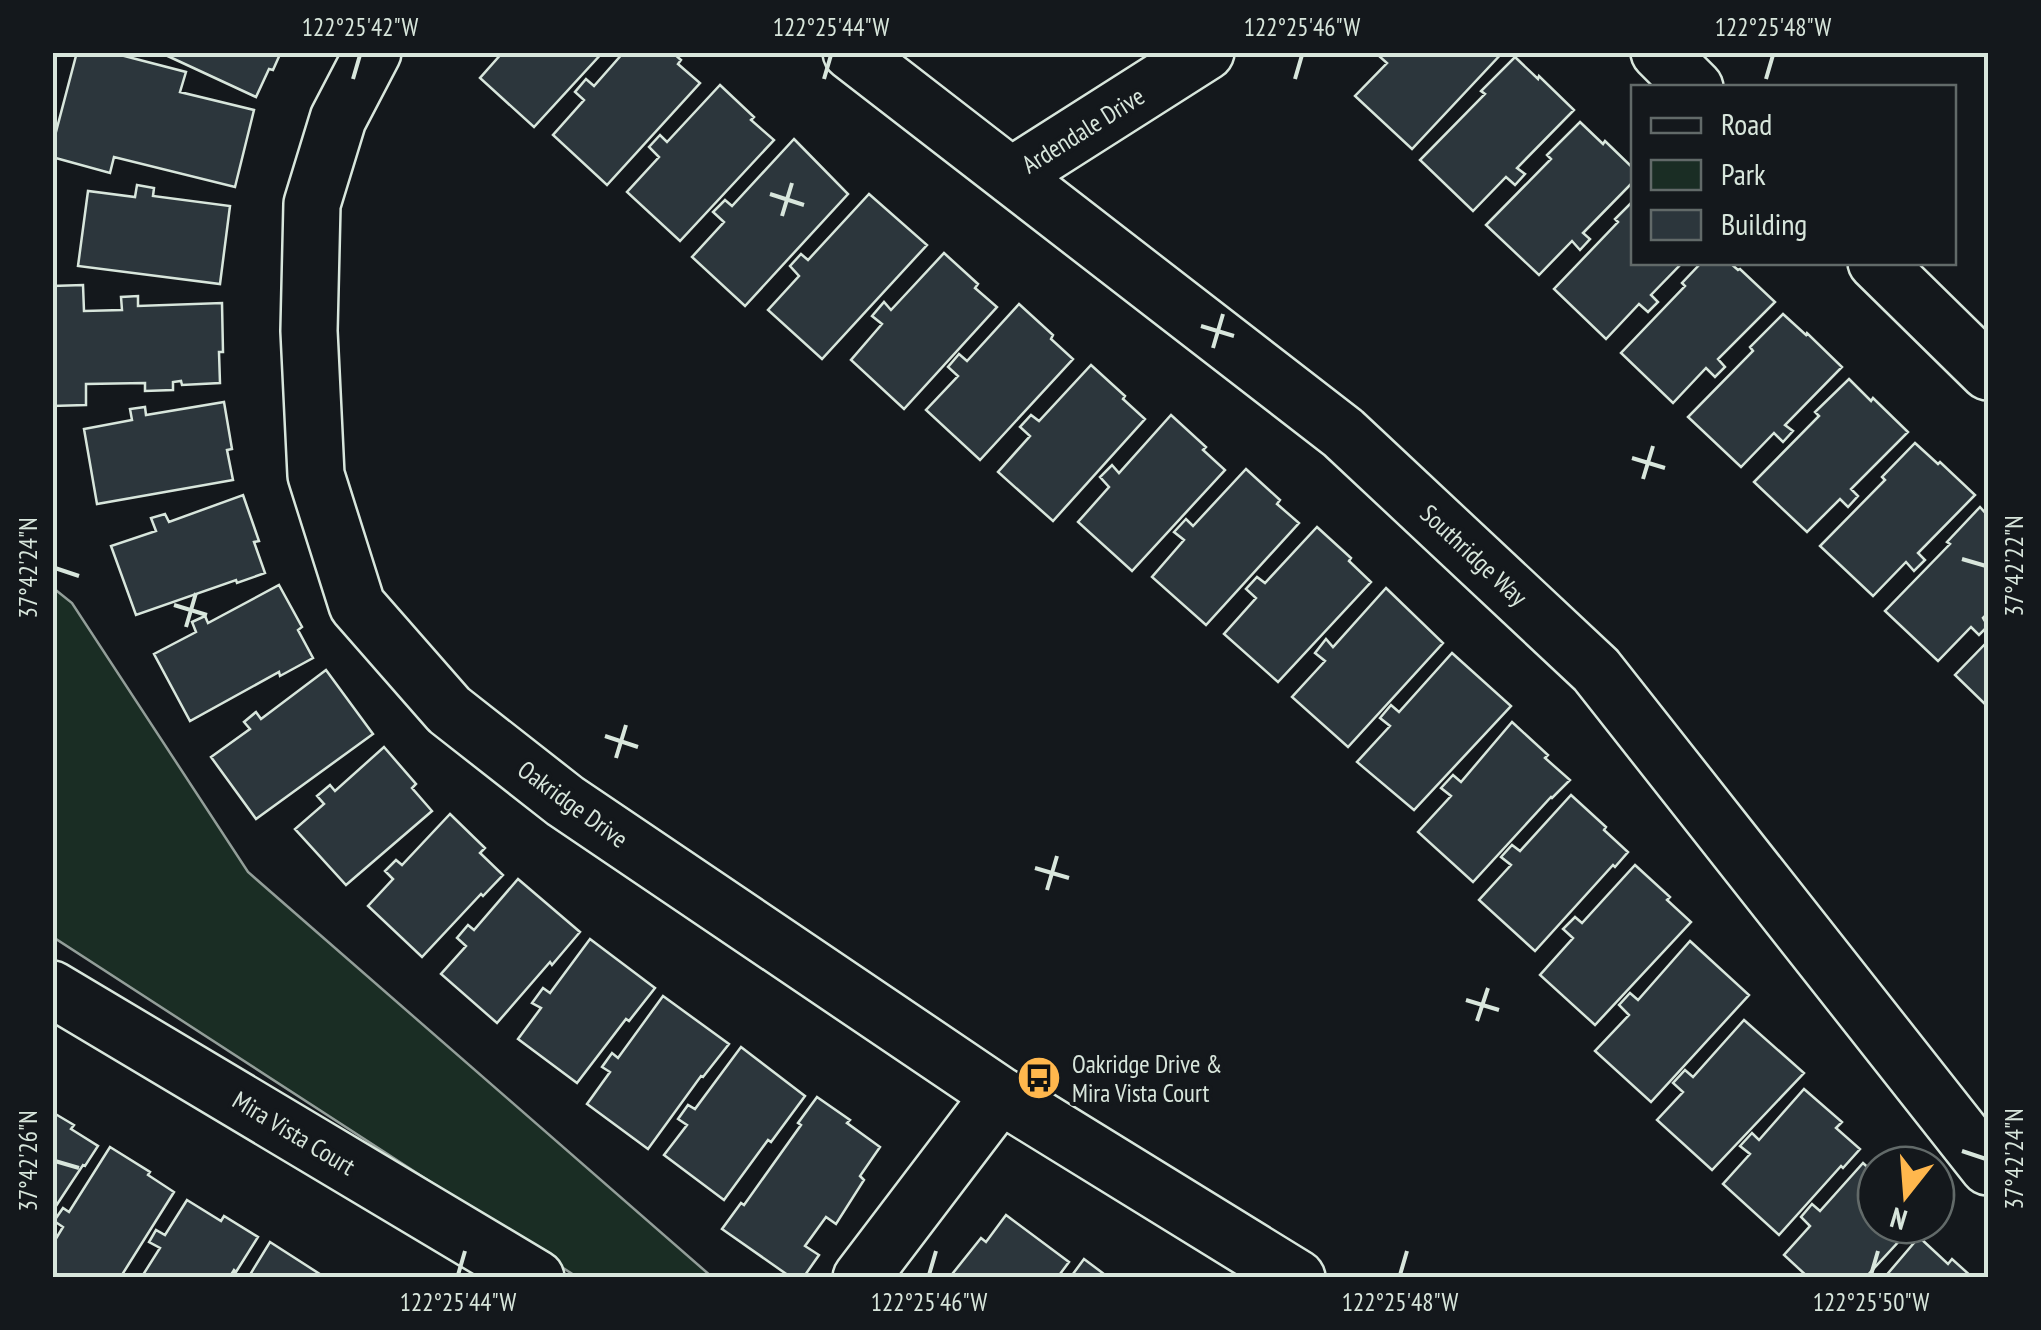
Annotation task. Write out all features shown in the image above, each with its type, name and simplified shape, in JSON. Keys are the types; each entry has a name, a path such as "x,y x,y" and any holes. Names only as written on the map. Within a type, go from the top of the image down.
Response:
{"street":[{"name":"Oakridge Drive","path":"373,52 338,118 312,204 308,332 316,475 357,604 449,710 565,801 1000,1096 1297,1278"},
{"name":"Southridge Way","path":"851,52 1343,433 1596,670 1988,1167"},
{"name":"Ardendale Drive","path":"1011,176 1206,52"},
{"path":"1659,52 1692,85"},
{"path":"1879,265 1988,372"},
{"name":"Mira Vista Court","path":"52,988 536,1278"},
{"path":"862,1278 1000,1096"}],"green space":[{"path":"52,587 72,603 248,872 712,1277 577,1277 53,937"}],"building":[{"path":"77,52 109,52 186,72 180,92 254,110 235,187 114,157 110,173 52,157"},
{"path":"159,52 281,52 256,97"},
{"path":"503,52 603,52 534,127 480,78"},
{"path":"624,52 672,52 681,60 678,64 700,83 607,185 553,135 584,100 575,92 586,79 594,86"},
{"path":"1383,52 1503,52 1412,149 1355,96 1387,63 1379,56"},
{"path":"1515,57 1574,110 1517,168 1525,174 1515,185 1506,177 1473,211 1420,160 1485,94 1481,91"},
{"path":"720,85 774,140 680,241 627,192 659,157 649,147 660,135 667,142"},
{"path":"1580,122 1631,166 1631,184 1583,233 1590,239 1580,250 1572,241 1539,275 1486,225 1551,159 1547,155"},
{"path":"794,139 848,194 745,306 692,257 724,222 713,212 725,200 732,206"},
{"path":"137,185 154,188 153,196 230,206 220,284 78,266 88,191 135,197"},
{"path":"869,194 927,245 822,359 768,310 799,276 790,266 801,254 808,260"},
{"path":"1631,203 1631,265 1680,265 1651,295 1658,302 1648,312 1639,304 1606,339 1554,289 1618,222 1615,219"},
{"path":"944,253 997,307 904,409 851,360 882,324 872,316 884,302 891,310"},
{"path":"1699,265 1732,265 1775,302 1718,359 1725,367 1715,377 1706,368 1673,403 1621,353 1685,286 1682,283"},
{"path":"83,285 84,311 122,310 121,297 138,296 138,306 222,303 220,383 182,385 181,381 173,382 173,390 145,391 145,383 86,384 86,405 52,406 52,286"},
{"path":"1019,304 1073,359 980,460 926,410 958,376 948,367 959,354 967,361"},
{"path":"1783,314 1842,367 1785,425 1793,431 1783,442 1774,433 1741,467 1688,417 1753,351 1750,347"},
{"path":"1091,365 1145,419 1053,521 998,472 1030,436 1020,427 1031,415 1039,421"},
{"path":"1849,379 1908,432 1851,489 1858,496 1848,507 1840,499 1807,532 1754,482 1819,416 1815,412"},
{"path":"224,402 233,480 97,504 84,429 132,420 130,409 145,407 146,415"},
{"path":"1171,415 1225,470 1132,571 1078,522 1109,487 1100,477 1112,465 1119,473"},
{"path":"1915,443 1975,495 1918,553 1925,560 1914,571 1906,562 1873,596 1820,546 1885,480 1882,477"},
{"path":"1246,469 1299,523 1206,625 1152,577 1184,540 1174,532 1186,519 1193,526"},
{"path":"243,495 265,573 136,615 111,546 156,531 151,518 165,514 169,522"},
{"path":"1980,507 1988,516 1988,613 1983,618 1988,626 1979,635 1971,627 1938,661 1885,611"},
{"path":"1317,527 1371,582 1278,682 1224,634 1256,598 1246,589 1257,577 1265,583"},
{"path":"279,585 302,627 298,630 313,658 280,676 279,672 190,721 154,654 196,632 192,622 205,616 208,623"},
{"path":"1386,588 1443,643 1348,747 1292,697 1325,661 1315,653 1326,639 1333,647"},
{"path":"1988,641 1988,707 1955,675"},
{"path":"1452,653 1511,706 1414,810 1357,762 1390,726 1380,718 1391,705 1399,712"},
{"path":"326,670 373,734 256,819 211,757 250,729 244,722 256,712 261,719"},
{"path":"1512,722 1570,780 1473,882 1418,832 1451,796 1441,788 1453,775 1461,782"},
{"path":"384,747 416,784 412,788 432,811 346,885 295,829 324,804 317,796 330,785 335,791"},
{"path":"1571,795 1628,852 1535,951 1479,900 1511,865 1501,857 1512,845 1520,851"},
{"path":"450,814 485,848 480,853 503,875 422,957 368,906 393,879 385,871 396,860 402,865"},
{"path":"1635,865 1691,922 1595,1025 1540,975 1573,938 1563,929 1575,917 1582,923"},
{"path":"518,879 580,932 497,1023 441,974 466,946 457,938 468,925 474,930"},
{"path":"590,939 655,988 577,1083 518,1039 541,1008 532,1003 543,988 550,993"},
{"path":"1690,941 1749,995 1651,1102 1595,1051 1629,1015 1619,1005 1630,993 1638,1000"},
{"path":"663,996 729,1044 648,1149 587,1104 610,1072 602,1067 612,1053 618,1058"},
{"path":"1744,1020 1804,1073 1712,1170 1657,1120 1683,1092 1673,1083 1685,1070 1693,1077"},
{"path":"741,1047 805,1096 724,1200 664,1155 687,1125 678,1119 688,1105 695,1109"},
{"path":"1804,1089 1842,1122 1836,1128 1856,1146 1856,1153 1779,1235 1723,1184 1750,1154 1740,1146 1752,1133 1759,1140"},
{"path":"817,1097 880,1147 836,1224 826,1217 805,1246 819,1255 803,1278 792,1278 722,1229 741,1203 744,1205"},
{"path":"52,1112 98,1146 52,1212"},
{"path":"110,1147 174,1192 120,1278 54,1278 52,1245 63,1227 54,1221 63,1208 69,1212"},
{"path":"1856,1171 1856,1245 1896,1245 1865,1278 1809,1278 1784,1255 1810,1226 1801,1217 1812,1204 1820,1211"},
{"path":"187,1200 258,1237 229,1278 141,1278 160,1248 149,1242 156,1230 165,1235"},
{"path":"1006,1215 1069,1262 1057,1278 949,1278 981,1238 986,1242"},
{"path":"270,1242 326,1278 248,1278"},
{"path":"1912,1245 1928,1245 1948,1264 1952,1259 1973,1278 1884,1278"},
{"path":"1084,1259 1100,1271 1109,1278 1070,1278"}],"place":[{"name":"Oakridge Drive & Mira Vista Court","path":"1039,1078"}]}
